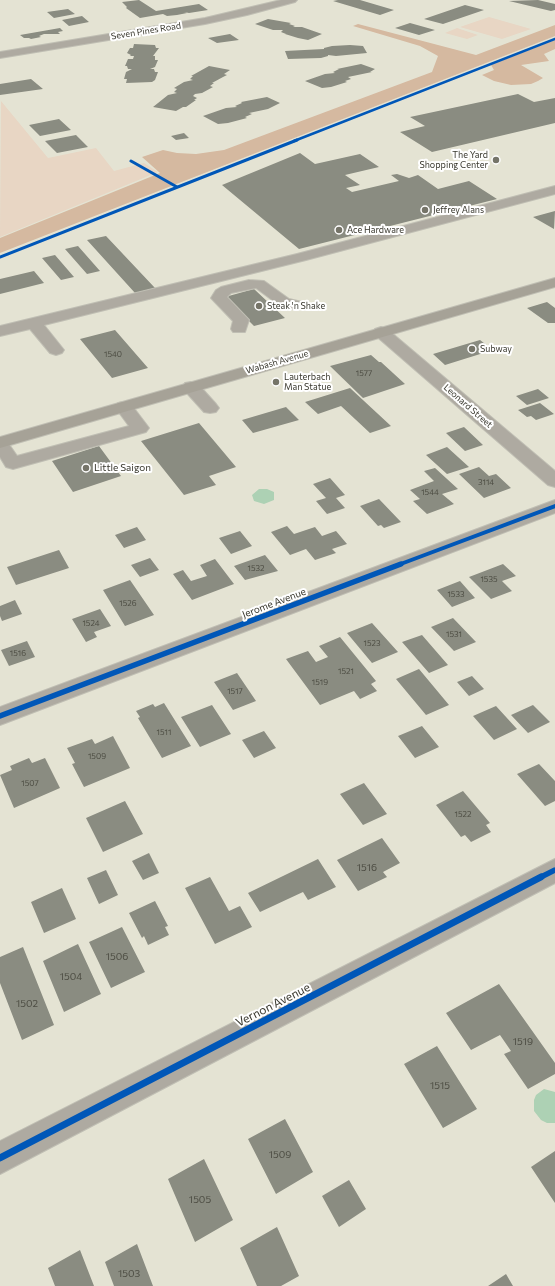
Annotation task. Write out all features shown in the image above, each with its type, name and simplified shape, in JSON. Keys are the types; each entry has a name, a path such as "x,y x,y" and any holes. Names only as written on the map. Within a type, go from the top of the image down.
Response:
{"main road":[{"name":"Wabash Avenue","path":"0,443 555,282"}],"street":[{"name":"Seven Pines Road","path":"0,55 205,21 292,0"},
{"path":"0,331 308,256 555,190"},
{"path":"239,328 241,320 219,298 221,293 226,290 248,284 259,284 284,302 296,305"},
{"path":"34,323 56,350"},
{"name":"Leonard Street","path":"381,332 555,481"},
{"path":"191,387 210,408"},
{"path":"0,443 13,464 71,446 140,428 124,407"},
{"path":"57,426 71,446"},
{"name":"Jerome Avenue","path":"0,716 555,506"},
{"name":"Vernon Avenue","path":"0,1158 555,870"}],"shaded area":[{"path":"489,17 531,29 502,39 460,27"},
{"path":"358,24 476,55 555,25 555,36 0,253 0,238 160,173 142,157 163,150 177,153 196,154 224,150 432,72 438,56 420,46 353,26"},
{"path":"457,28 478,35 467,39 445,33"},
{"path":"555,40 555,49 544,54 549,61 521,65 543,78 538,81 531,84 511,85 494,81 482,75 494,70 491,65"},
{"path":"1,101 48,158 96,148 114,171 144,163 158,172 0,237"},
{"path":"259,489 267,489 274,492 274,500 264,504 254,501 252,495"},
{"path":"544,1089 555,1092 555,1123 547,1123 541,1120 534,1111 534,1100 536,1095"}],"building":[{"path":"139,0 156,11 199,4 208,10 189,13 184,12 187,13 177,15 167,16 163,14 140,18 126,8 127,7 122,2"},
{"path":"360,0 394,10 380,15 333,1"},
{"path":"538,0 555,4 555,10 551,11 509,1"},
{"path":"465,5 484,10 443,24 424,19"},
{"path":"68,9 75,14 54,18 47,12"},
{"path":"82,16 89,22 69,26 62,20"},
{"path":"268,19 291,23 289,24 295,26 293,27 302,27 322,34 308,40 285,34 281,32 283,30 273,30 255,24"},
{"path":"410,23 435,30 419,35 395,28"},
{"path":"60,28 63,31 58,32 60,34 44,34 39,36 41,37 31,39 24,38 20,35"},
{"path":"230,34 239,40 217,43 208,38"},
{"path":"134,44 155,45 156,48 159,48 153,56 155,56 155,60 158,60 155,67 150,69 154,69 155,72 158,72 155,80 152,82 126,83 127,79 124,79 126,72 132,69 128,69 127,66 125,66 128,59 133,59 134,56 130,56 131,55 127,53 130,48 133,48"},
{"path":"332,46 363,46 367,53 336,56 328,55 321,58 288,59 285,51 324,49"},
{"path":"361,64 375,69 370,72 372,72 348,77 351,79 345,81 347,82 331,87 322,88 305,81 325,74 335,73 333,72 339,69 337,69"},
{"path":"209,66 230,70 224,74 227,75 212,83 214,83 210,86 213,87 202,93 195,94 193,96 197,98 194,100 196,100 186,107 176,111 153,107 168,95 177,93 174,92 177,89 174,88 184,82 193,80 190,79 193,76 191,76"},
{"path":"31,79 43,89 0,95 0,84"},
{"path":"518,94 534,102 555,98 555,123 432,152 400,132 425,126 410,117"},
{"path":"267,97 280,103 268,109 249,113 252,114 245,117 247,118 218,124 203,116 226,108 237,107 235,106 242,103 241,102"},
{"path":"59,119 71,130 40,136 29,125"},
{"path":"184,133 189,138 176,140 171,136"},
{"path":"76,135 88,147 57,153 45,141"},
{"path":"300,153 315,164 360,154 379,167 345,175 360,185 346,188 352,192 399,181 391,175 397,174 409,178 418,175 438,189 469,181 497,199 299,249 222,185"},
{"path":"555,211 554,229 533,217"},
{"path":"106,236 155,288 135,293 87,240"},
{"path":"78,246 100,271 87,274 65,249"},
{"path":"55,255 74,277 61,280 42,258"},
{"path":"34,271 44,283 0,294 0,279"},
{"path":"254,289 285,318 254,326 225,297"},
{"path":"547,302 555,308 555,323 548,323 527,308"},
{"path":"115,330 148,368 112,378 80,339"},
{"path":"480,340 493,350 445,365 433,354"},
{"path":"371,355 405,384 363,398 330,366"},
{"path":"350,388 391,426 370,433 341,406 318,414 305,402"},
{"path":"538,389 549,398 527,405 516,396"},
{"path":"540,403 554,414 536,420 531,416 527,417 518,410"},
{"path":"286,407 299,420 253,433 242,420"},
{"path":"199,423 236,467 209,476 216,485 184,495 141,441"},
{"path":"464,427 483,445 465,451 446,433"},
{"path":"99,446 121,476 73,492 52,461"},
{"path":"447,447 469,467 447,474 426,455"},
{"path":"479,467 489,476 496,474 511,488 484,498 459,474"},
{"path":"435,468 458,489 442,494 454,504 427,514 413,501 420,499 410,490 434,481 424,471"},
{"path":"330,478 345,495 336,498 345,508 327,514 316,501 326,498 313,484"},
{"path":"379,499 401,522 384,528 381,525 378,526 360,506"},
{"path":"287,526 294,534 315,527 322,536 336,531 347,544 332,549 336,553 315,560 306,549 290,555 271,532"},
{"path":"137,527 146,540 124,548 115,535"},
{"path":"240,531 252,546 231,554 219,538"},
{"path":"59,550 69,568 16,585 7,567"},
{"path":"265,555 278,571 245,580 234,566"},
{"path":"150,558 159,570 140,577 131,565"},
{"path":"215,559 234,584 192,600 173,574 183,570 191,581 207,576 200,565"},
{"path":"503,564 516,576 502,581 512,591 491,599 469,577"},
{"path":"130,580 154,615 125,626 103,590"},
{"path":"460,581 475,598 452,607 437,590"},
{"path":"15,600 22,614 2,621 0,616 0,606"},
{"path":"100,609 111,626 94,632 97,637 86,642 72,619"},
{"path":"453,618 476,642 454,651 431,627"},
{"path":"372,623 398,652 372,663 347,633"},
{"path":"422,635 448,665 429,673 402,642"},
{"path":"340,637 376,681 371,684 377,691 360,699 354,691 320,705 286,659 308,651 316,662 328,657 319,646"},
{"path":"27,641 35,657 9,666 1,650"},
{"path":"419,669 449,705 426,715 396,679"},
{"path":"237,673 256,701 233,710 214,682"},
{"path":"472,676 484,689 469,696 457,682"},
{"path":"164,703 191,746 162,758 138,718 140,717 136,711 153,704 155,707"},
{"path":"212,705 231,734 200,747 181,717"},
{"path":"533,705 550,722 528,733 511,715"},
{"path":"496,706 517,729 494,740 473,716"},
{"path":"422,726 439,747 415,758 398,736"},
{"path":"264,731 276,748 254,758 242,740"},
{"path":"113,736 130,768 84,787 72,764 75,763 67,748 92,739 95,744"},
{"path":"29,758 32,763 45,758 60,788 14,808 0,775 12,770 10,766"},
{"path":"539,764 555,781 555,801 545,806 517,774"},
{"path":"364,783 387,814 363,825 340,794"},
{"path":"463,791 490,823 486,825 491,832 471,842 465,835 461,837 436,805"},
{"path":"125,801 143,834 103,852 86,818"},
{"path":"382,838 400,863 383,872 387,877 358,891 337,860"},
{"path":"149,853 159,873 143,880 132,861"},
{"path":"318,859 336,887 308,900 303,892 260,912 248,893"},
{"path":"106,870 118,895 99,904 87,878"},
{"path":"210,877 229,911 240,906 252,927 215,944 185,888"},
{"path":"62,888 76,919 44,933 31,902"},
{"path":"155,901 168,926 165,927 169,935 148,945 144,936 142,938 129,913"},
{"path":"122,927 145,972 111,988 89,942"},
{"path":"78,944 101,994 64,1012 43,961"},
{"path":"23,947 54,1025 22,1040 0,983 0,957"},
{"path":"499,984 555,1063 555,1074 528,1089 504,1054 511,1051 500,1035 471,1050 446,1013"},
{"path":"437,1046 477,1109 443,1128 404,1064"},
{"path":"285,1119 313,1172 276,1194 248,1139"},
{"path":"555,1151 555,1203 531,1167"},
{"path":"204,1159 233,1220 195,1242 168,1179"},
{"path":"349,1180 366,1209 339,1227 322,1196"},
{"path":"277,1227 299,1276 281,1286 257,1286 240,1248"},
{"path":"137,1244 153,1286 114,1286 105,1262"},
{"path":"80,1250 94,1286 55,1286 48,1268"},
{"path":"506,1274 513,1286 488,1286"}],"cycle path":[{"path":"0,257 555,39"},
{"path":"131,161 177,187"},
{"path":"0,716 555,506"},
{"path":"0,1158 555,870"}],"place":[{"name":"The Yard Shopping Center","path":"496,160"},
{"name":"Jeffrey Alans","path":"425,210"},
{"name":"Ace Hardware","path":"339,230"},
{"name":"Steak 'n Shake","path":"259,306"},
{"name":"Subway","path":"472,349"},
{"name":"Lauterbach Man Statue","path":"276,382"},
{"name":"Little Saigon","path":"86,468"}]}
